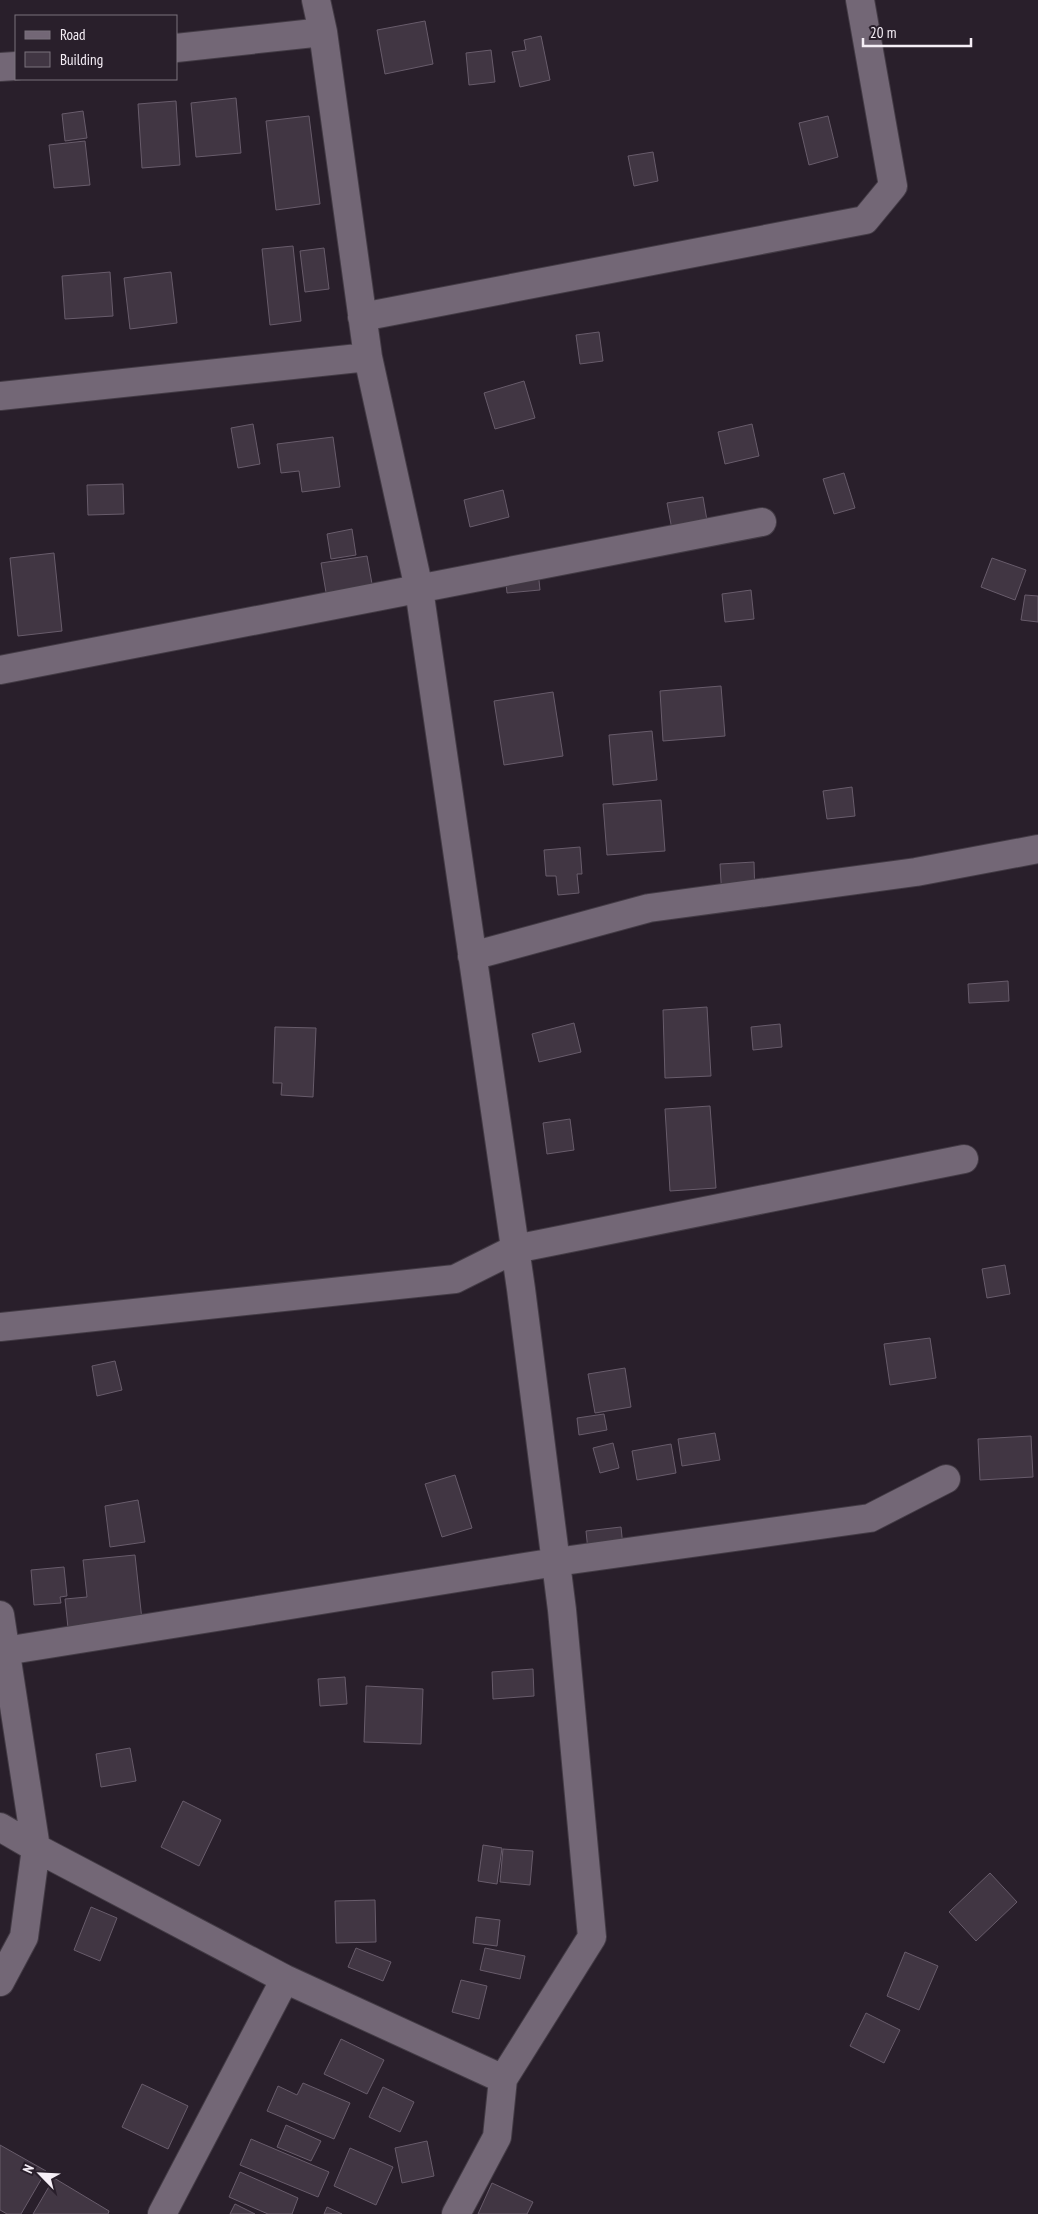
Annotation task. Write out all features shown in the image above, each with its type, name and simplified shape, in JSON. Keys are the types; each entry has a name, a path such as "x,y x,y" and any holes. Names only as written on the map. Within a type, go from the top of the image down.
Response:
{"street":[{"path":"316,0 368,357 419,589 515,1249 556,1562 592,1937 503,2079 496,2137 456,2214"},
{"path":"362,316 865,220 893,186 860,0"},
{"path":"178,48 322,32"},
{"path":"0,68 15,66"},
{"path":"0,396 368,357"},
{"path":"0,670 762,522"},
{"path":"472,956 648,908 916,872 1038,849"},
{"path":"0,1327 455,1279 515,1249 964,1159"},
{"path":"6,1651 556,1562 870,1518 946,1479"},
{"path":"0,1615 36,1848 24,1937 0,1982"},
{"path":"0,1827 36,1848 285,1979 503,2079"},
{"path":"162,2214 285,1979"}],"building":[{"path":"425,21 433,64 385,74 377,30"},
{"path":"541,36 550,80 520,87 512,52 526,50 524,40"},
{"path":"491,50 495,82 469,85 466,53"},
{"path":"236,98 241,153 196,157 191,103"},
{"path":"176,101 180,165 142,168 138,104"},
{"path":"83,111 87,138 65,141 62,114"},
{"path":"309,116 320,204 276,210 266,121"},
{"path":"828,116 838,157 809,165 799,123"},
{"path":"85,141 90,185 54,188 49,145"},
{"path":"653,152 658,181 634,186 628,156"},
{"path":"293,246 301,321 270,325 262,249"},
{"path":"324,248 329,289 305,292 300,251"},
{"path":"110,272 113,316 65,319 62,276"},
{"path":"171,272 177,323 130,329 124,278"},
{"path":"599,332 603,361 580,364 576,335"},
{"path":"524,381 535,418 495,429 484,393"},
{"path":"253,424 260,464 238,468 231,428"},
{"path":"752,424 759,456 725,464 718,432"},
{"path":"333,437 340,487 302,492 299,471 281,473 277,444"},
{"path":"844,473 855,508 834,514 823,479"},
{"path":"123,484 124,514 88,515 87,485"},
{"path":"503,490 509,517 470,527 464,500"},
{"path":"703,497 711,544 676,551 667,503"},
{"path":"352,529 356,555 331,559 327,534"},
{"path":"54,553 62,631 18,636 10,558"},
{"path":"367,556 374,595 328,604 321,563"},
{"path":"992,558 1026,570 1015,600 981,587"},
{"path":"537,561 540,590 507,593 504,564"},
{"path":"751,590 754,619 725,622 722,594"},
{"path":"1025,595 1038,596 1038,622 1021,620"},
{"path":"721,686 725,736 663,741 660,691"},
{"path":"553,692 563,756 504,765 494,701"},
{"path":"652,731 657,780 613,785 609,735"},
{"path":"852,787 855,816 827,819 823,791"},
{"path":"661,800 665,851 607,855 603,804"},
{"path":"580,847 582,874 577,874 579,893 558,895 556,876 546,876 544,850"},
{"path":"754,862 755,898 722,900 720,864"},
{"path":"1008,981 1009,1001 969,1003 968,984"},
{"path":"707,1007 711,1076 665,1078 663,1010"},
{"path":"574,1023 581,1052 539,1062 532,1034"},
{"path":"780,1024 782,1047 753,1050 751,1027"},
{"path":"275,1027 316,1028 313,1097 281,1095 282,1083 273,1083"},
{"path":"710,1106 716,1188 670,1191 665,1109"},
{"path":"570,1119 574,1150 547,1154 543,1123"},
{"path":"1005,1265 1010,1294 987,1298 982,1269"},
{"path":"930,1338 936,1378 890,1385 884,1344"},
{"path":"115,1361 122,1390 97,1396 92,1366"},
{"path":"625,1368 631,1407 595,1413 588,1374"},
{"path":"604,1414 607,1430 579,1435 577,1418"},
{"path":"715,1433 720,1460 682,1466 678,1439"},
{"path":"1031,1436 1033,1477 980,1480 978,1439"},
{"path":"613,1443 619,1468 600,1473 593,1448"},
{"path":"671,1444 676,1473 637,1480 632,1451"},
{"path":"455,1475 472,1528 442,1537 425,1484"},
{"path":"138,1500 145,1542 110,1547 105,1506"},
{"path":"621,1527 625,1566 590,1570 586,1531"},
{"path":"135,1555 142,1620 68,1628 65,1599 87,1597 83,1560"},
{"path":"64,1567 67,1596 60,1597 61,1603 34,1605 31,1570"},
{"path":"533,1669 534,1696 493,1699 492,1672"},
{"path":"345,1677 347,1704 320,1706 318,1679"},
{"path":"366,1686 423,1689 421,1744 364,1742"},
{"path":"130,1748 136,1781 101,1787 96,1754"},
{"path":"183,1801 221,1820 199,1866 161,1847"},
{"path":"483,1845 502,1848 497,1884 478,1881"},
{"path":"503,1849 533,1851 530,1885 500,1882"},
{"path":"990,1873 1017,1902 976,1941 949,1912"},
{"path":"375,1900 376,1942 336,1943 335,1901"},
{"path":"91,1907 117,1918 100,1961 74,1950"},
{"path":"476,1917 500,1920 497,1946 473,1943"},
{"path":"356,1948 391,1962 383,1981 348,1967"},
{"path":"485,1948 525,1956 520,1979 480,1970"},
{"path":"905,1952 938,1966 919,2010 887,1996"},
{"path":"461,1980 487,1986 479,2019 452,2012"},
{"path":"866,2013 900,2030 884,2063 850,2046"},
{"path":"341,2039 384,2060 367,2094 324,2074"},
{"path":"303,2083 350,2103 334,2139 267,2111 278,2086 297,2095"},
{"path":"142,2084 188,2106 168,2149 122,2127"},
{"path":"383,2087 414,2102 400,2132 369,2117"},
{"path":"286,2125 321,2141 311,2161 277,2147"},
{"path":"251,2139 329,2172 318,2197 240,2165"},
{"path":"427,2141 434,2176 402,2183 395,2148"},
{"path":"0,2145 46,2171 21,2214 7,2214 0,2210"},
{"path":"350,2148 393,2167 376,2205 334,2186"},
{"path":"240,2172 298,2198 292,2214 268,2214 229,2197"},
{"path":"54,2178 109,2211 108,2214 33,2214"},
{"path":"492,2183 533,2202 527,2214 478,2214"},
{"path":"235,2204 255,2214 230,2214"},
{"path":"327,2207 342,2214 324,2214"}]}
